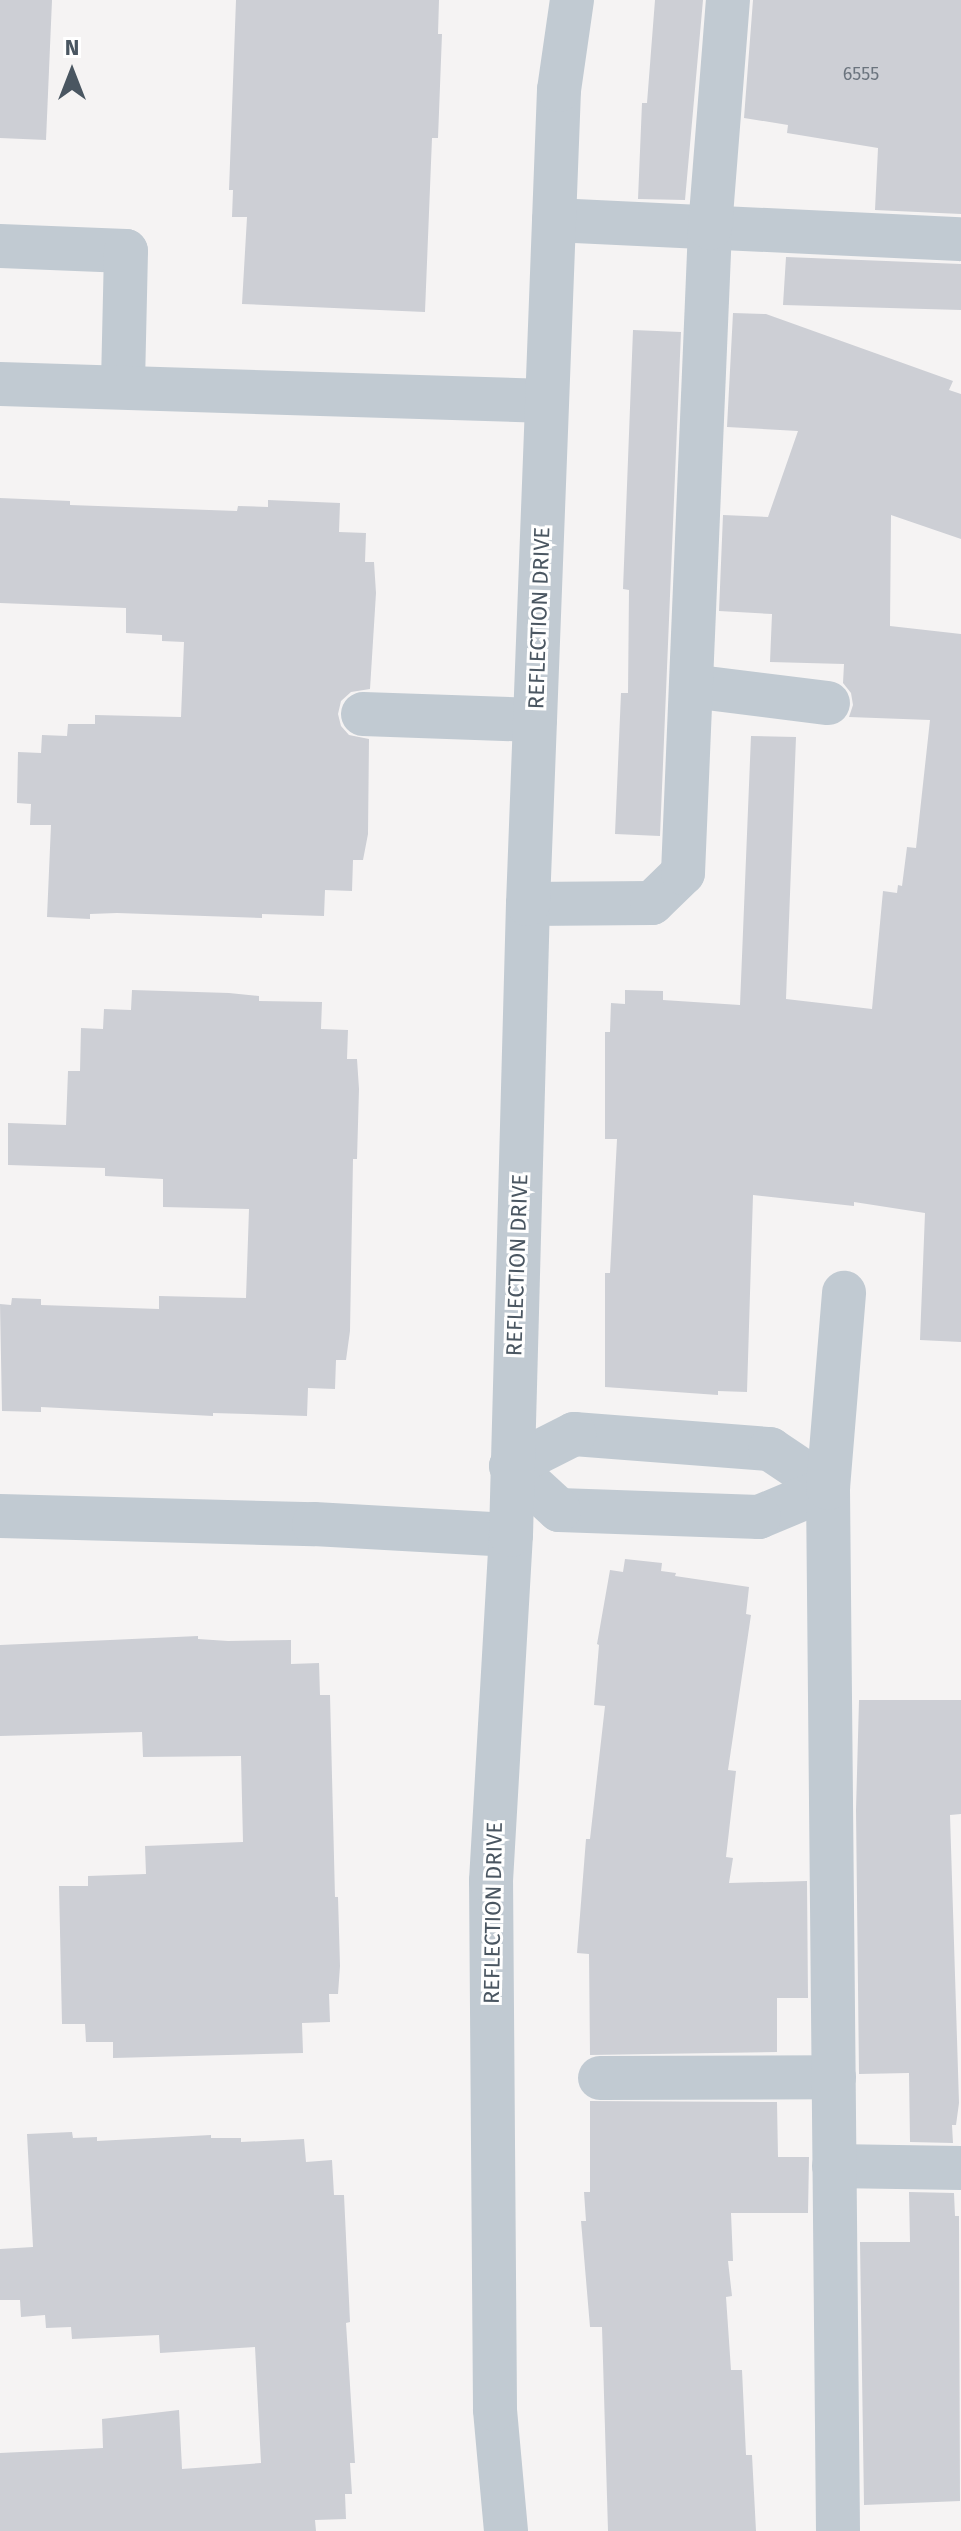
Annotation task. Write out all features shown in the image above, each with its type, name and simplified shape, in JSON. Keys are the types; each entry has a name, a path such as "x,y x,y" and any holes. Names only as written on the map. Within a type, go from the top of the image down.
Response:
{"street":[{"name":"REFLECTION DRIVE","path":"506,2531 495,2409 491,1881 511,1535 528,904 559,90 572,0"},
{"path":"528,904 652,903 683,873 710,228 728,0"},
{"path":"554,220 960,239"},
{"path":"0,246 126,251 123,387"},
{"path":"0,384 547,401"},
{"path":"691,686 828,703"},
{"path":"363,714 535,720"},
{"path":"838,2531 828,1488 844,1293"},
{"path":"574,1434 770,1449 828,1488 759,1517 559,1510 511,1466 574,1434"},
{"path":"0,1516 314,1524 511,1535"},
{"path":"600,2078 834,2077"},
{"path":"834,2166 961,2168"}],"building":[{"path":"0,0 52,0 46,140 0,138"},
{"path":"236,0 439,0 438,34 442,34 438,138 432,138 425,312 242,304 247,217 232,217 233,190 229,190"},
{"path":"655,0 703,0 685,200 638,199 642,103 647,103"},
{"path":"753,0 961,0 961,214 875,210 878,148 787,133 788,125 744,118"},
{"path":"786,257 961,264 961,310 783,305"},
{"path":"733,313 766,314 953,381 949,390 961,394 961,539 891,515 890,626 961,634 961,1342 920,1340 925,1213 854,1202 854,1206 753,1195 747,1392 718,1391 718,1395 605,1387 605,1273 610,1273 617,1139 605,1139 605,1032 610,1032 611,1003 625,1004 625,990 663,991 663,1000 740,1005 751,736 796,737 786,999 872,1009 883,891 897,893 898,885 902,886 907,847 916,848 930,720 849,717 853,705 851,693 843,683 844,664 770,662 772,614 719,611 723,515 768,517 798,431 727,427"},
{"path":"633,330 681,332 660,836 615,834 621,693 628,693 629,590 623,589"},
{"path":"0,498 70,501 70,505 237,511 238,506 268,507 268,500 340,503 339,532 366,533 365,562 374,562 376,593 370,689 351,692 341,701 338,714 341,726 349,735 369,739 368,834 363,860 353,860 352,891 325,890 324,916 262,914 262,918 117,913 90,914 90,919 47,917 51,825 30,825 31,804 17,803 18,752 41,753 42,735 67,736 68,724 95,724 95,715 181,717 184,642 162,641 162,635 126,633 126,608 0,603"},
{"path":"132,990 229,993 259,996 259,1001 322,1002 321,1029 348,1030 347,1059 357,1059 359,1089 357,1159 353,1159 350,1331 346,1360 336,1360 335,1389 308,1388 307,1416 213,1413 213,1416 41,1407 41,1412 2,1411 0,1304 11,1305 12,1298 41,1299 41,1305 159,1309 159,1296 246,1298 249,1209 163,1207 163,1179 105,1176 105,1168 8,1165 8,1123 66,1125 68,1071 80,1071 81,1028 103,1029 104,1009 131,1010"},
{"path":"625,1559 662,1563 661,1571 676,1573 675,1576 749,1587 746,1614 751,1615 728,1770 736,1771 726,1857 733,1858 729,1883 807,1881 808,1998 777,1998 777,2052 590,2055 589,1954 577,1953 586,1839 590,1839 605,1706 594,1705 597,1644 610,1570 623,1572"},
{"path":"198,1636 198,1639 228,1641 291,1640 291,1664 319,1663 320,1695 330,1695 335,1897 338,1897 340,1966 338,1994 329,1994 330,2022 302,2023 303,2053 113,2058 113,2042 86,2042 85,2024 62,2024 59,1886 88,1886 88,1876 146,1874 145,1846 243,1842 241,1756 143,1757 142,1732 0,1736 0,1645"},
{"path":"859,1700 961,1700 961,1814 950,1815 959,2103 956,2125 952,2125 953,2143 910,2142 909,2073 859,2074 856,1810"},
{"path":"590,2101 777,2102 778,2157 809,2157 808,2213 731,2213 733,2261 728,2261 732,2296 726,2297 731,2370 742,2370 746,2455 752,2455 756,2531 608,2531 602,2327 590,2327 581,2221 586,2221 584,2192 590,2192"},
{"path":"72,2132 73,2138 97,2137 97,2141 211,2135 211,2138 241,2138 241,2142 304,2139 306,2162 332,2160 334,2195 344,2195 350,2322 346,2323 355,2463 350,2463 352,2494 345,2494 346,2519 315,2520 316,2531 0,2531 0,2453 103,2448 102,2419 179,2410 182,2469 261,2463 255,2347 160,2353 159,2335 72,2339 71,2327 46,2328 45,2315 21,2317 20,2300 0,2300 0,2249 33,2247 27,2134"},
{"path":"909,2192 954,2193 955,2216 959,2216 960,2501 864,2505 860,2242 910,2242"}]}
